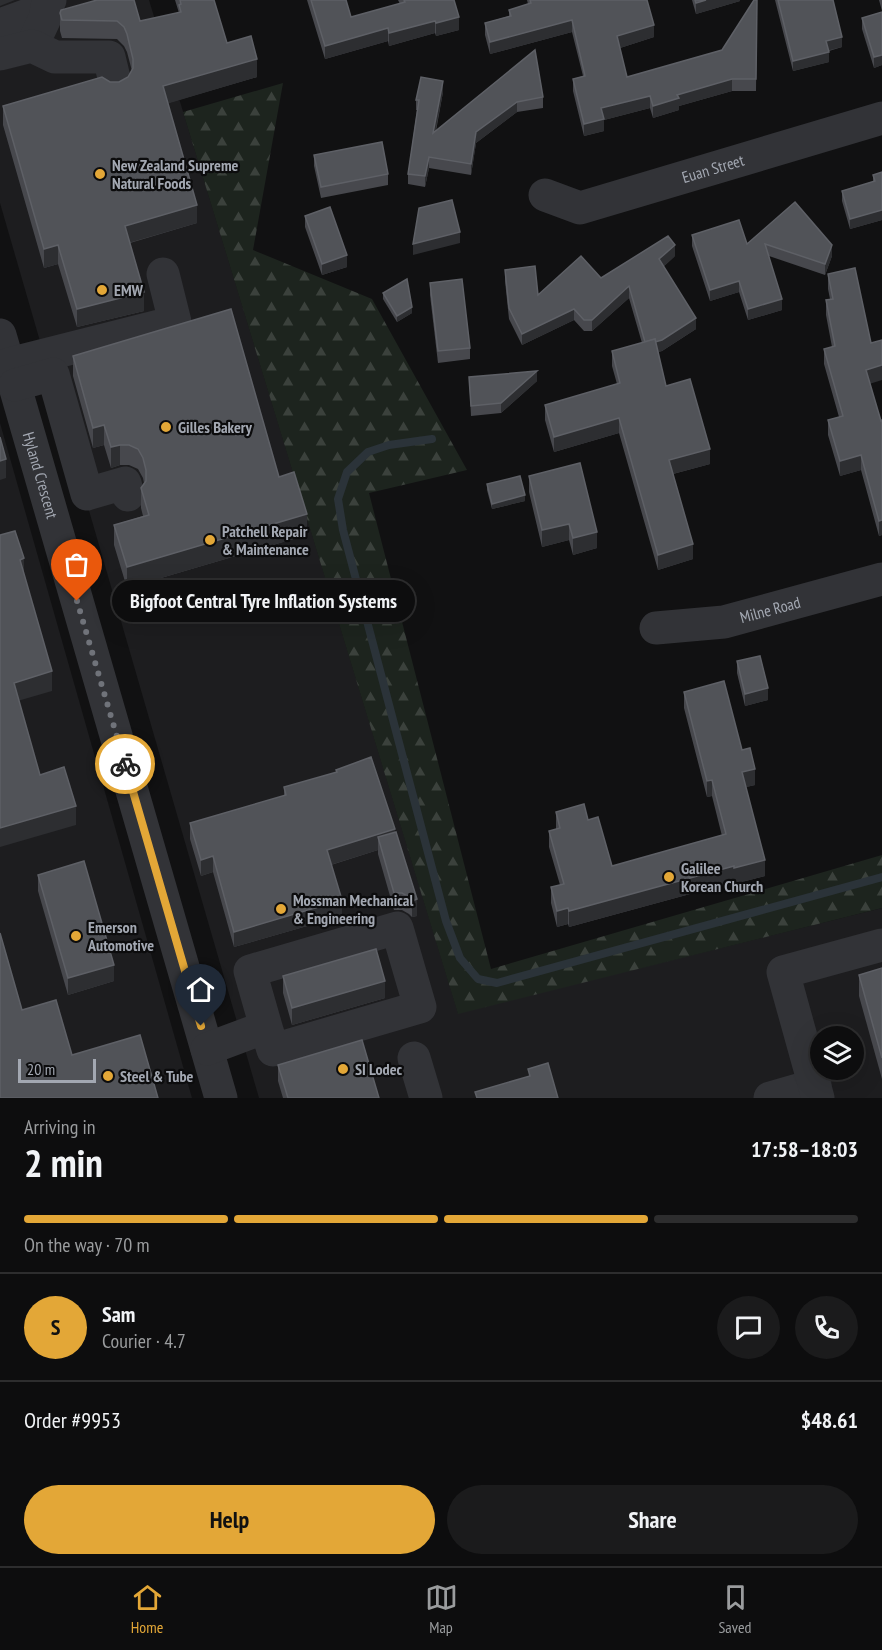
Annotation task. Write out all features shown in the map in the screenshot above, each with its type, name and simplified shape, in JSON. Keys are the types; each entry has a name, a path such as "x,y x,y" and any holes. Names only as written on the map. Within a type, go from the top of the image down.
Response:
{"street":[{"path":"0,25 48,4"},
{"path":"32,46 45,18 48,4"},
{"path":"0,54 32,46 55,57 109,57 115,82"},
{"name":"Euan Street","path":"545,195 580,208 882,118"},
{"path":"8,361 175,322 163,274"},
{"path":"8,361 53,374 87,494 125,483 128,495"},
{"name":"Hyland Crescent","path":"8,361 222,1098"},
{"name":"Milne Road","path":"656,628 724,622 882,579"},
{"path":"397,928 420,1008 273,1050 266,1027 250,971 397,928"},
{"path":"770,1098 817,1092 783,972 882,945"},
{"path":"207,1049 266,1027"},
{"path":"414,1058 426,1098"}],"shaded area":[{"path":"0,0 149,0 458,1013 882,908 882,1098 259,1098 0,203"},
{"path":"0,423 192,1098 0,1098"}],"green space":[{"path":"283,83 253,250 372,299 467,470 369,493 491,969 882,855 882,908 458,1014 183,112"}],"building":[{"path":"97,0 134,0 140,21 181,12 180,0 214,0 227,43 251,36 257,59 163,86 197,205 125,226 144,292 77,309 58,245 44,249 3,106 102,77 110,82 119,82 128,77 133,68 133,59 124,27 117,21 62,20 61,10"},
{"path":"311,0 346,0 351,17 405,2 404,0 454,0 459,17 389,33 388,28 325,46"},
{"path":"530,0 647,0 654,25 617,36 627,77 722,50 754,0 757,0 756,79 732,79 677,95 679,98 653,106 650,96 601,108 604,119 584,124 573,79 585,76 572,20 490,42 485,23 511,16 509,10 531,3"},
{"path":"778,0 833,0 842,37 826,41 829,52 793,61"},
{"path":"882,12 882,55 874,57 862,18"},
{"path":"535,50 543,97 517,102 476,132 471,164 429,157 425,176 408,174 419,100 416,100 421,77 443,81 433,133"},
{"path":"382,142 388,174 321,187 314,155"},
{"path":"882,172 882,210 850,219 842,191 875,181 873,175"},
{"path":"452,200 460,232 413,244 419,208"},
{"path":"795,202 832,245 825,264 765,244 782,299 748,309 739,281 710,290 692,235 739,220 747,244"},
{"path":"330,207 347,255 322,264 305,216"},
{"path":"668,236 675,245 659,259 696,318 662,340 655,342 655,339 645,342 629,286 592,320 584,320 574,309 522,334 509,308 505,270 535,266 538,295 581,256 601,278"},
{"path":"855,268 871,343 882,340 882,365 866,370 882,420 882,520 879,521 861,455 840,461 828,420 843,416 824,349 835,346 826,300 833,299 828,274"},
{"path":"407,279 412,307 397,316 383,293"},
{"path":"462,279 470,348 438,351 430,283"},
{"name":"Gilles Bakery","path":"231,309 279,477 294,472 307,514 127,567 114,525 149,515 141,488 146,481 143,458 138,449 129,445 111,447 104,425 93,428 73,356"},
{"path":"655,339 666,386 690,379 710,449 669,460 693,544 658,555 619,418 554,437 545,405 620,383 612,351"},
{"path":"537,371 501,403 471,406 469,377"},
{"path":"0,437 6,459 0,461"},
{"path":"580,463 597,532 573,538 569,524 542,530 529,476"},
{"path":"520,476 525,495 492,504 487,484"},
{"path":"15,531 24,558 20,560 52,671 14,683 40,775 64,767 76,806 0,828 0,535"},
{"path":"760,656 768,688 745,694 737,661"},
{"path":"724,681 742,750 750,748 755,769 742,772 765,860 734,868 734,866 569,911 568,908 557,911 551,887 564,884 549,831 560,828 556,812 584,804 588,820 598,817 612,866 726,834 712,780 707,781 684,692"},
{"path":"371,757 395,829 327,850 342,900 234,932 213,856 201,860 190,823 286,795 284,787 337,772 336,770"},
{"path":"396,832 417,899 412,901 402,893 394,893 378,837"},
{"name":"Emerson Automotive","path":"84,861 114,965 68,978 38,875"},
{"path":"0,933 22,1010 56,1000 72,1055 140,1035 158,1098 0,1098"},
{"path":"376,949 385,981 292,1008 283,976"},
{"path":"882,968 882,1058 859,975"},
{"name":"SI Lodec","path":"362,1040 379,1098 288,1098 278,1065"},
{"path":"548,1063 558,1098 477,1098 475,1092 530,1076 528,1069"}],"waterway":[{"path":"432,439 389,445 368,452 347,472 338,499 343,530 446,921 460,958 478,979 497,983 882,877"}],"way so far":[{"path":"77,601 125,764"}],"place":[{"name":"New Zealand Supreme Natural Foods","path":"100,174"},
{"name":"EMW","path":"102,290"},
{"name":"Gilles Bakery","path":"166,427"},
{"name":"Patchell Repair & Maintenance","path":"210,540"},
{"name":"Bigfoot Central Tyre Inflation Systems","path":"77,601"},
{"name":"Galilee Korean Church","path":"669,877"},
{"name":"Mossman Mechanical & Engineering","path":"281,909"},
{"name":"Emerson Automotive","path":"76,936"},
{"name":"SI Lodec","path":"343,1069"},
{"name":"Steel & Tube","path":"108,1076"}],"route":[{"path":"125,764 201,1026"}]}
